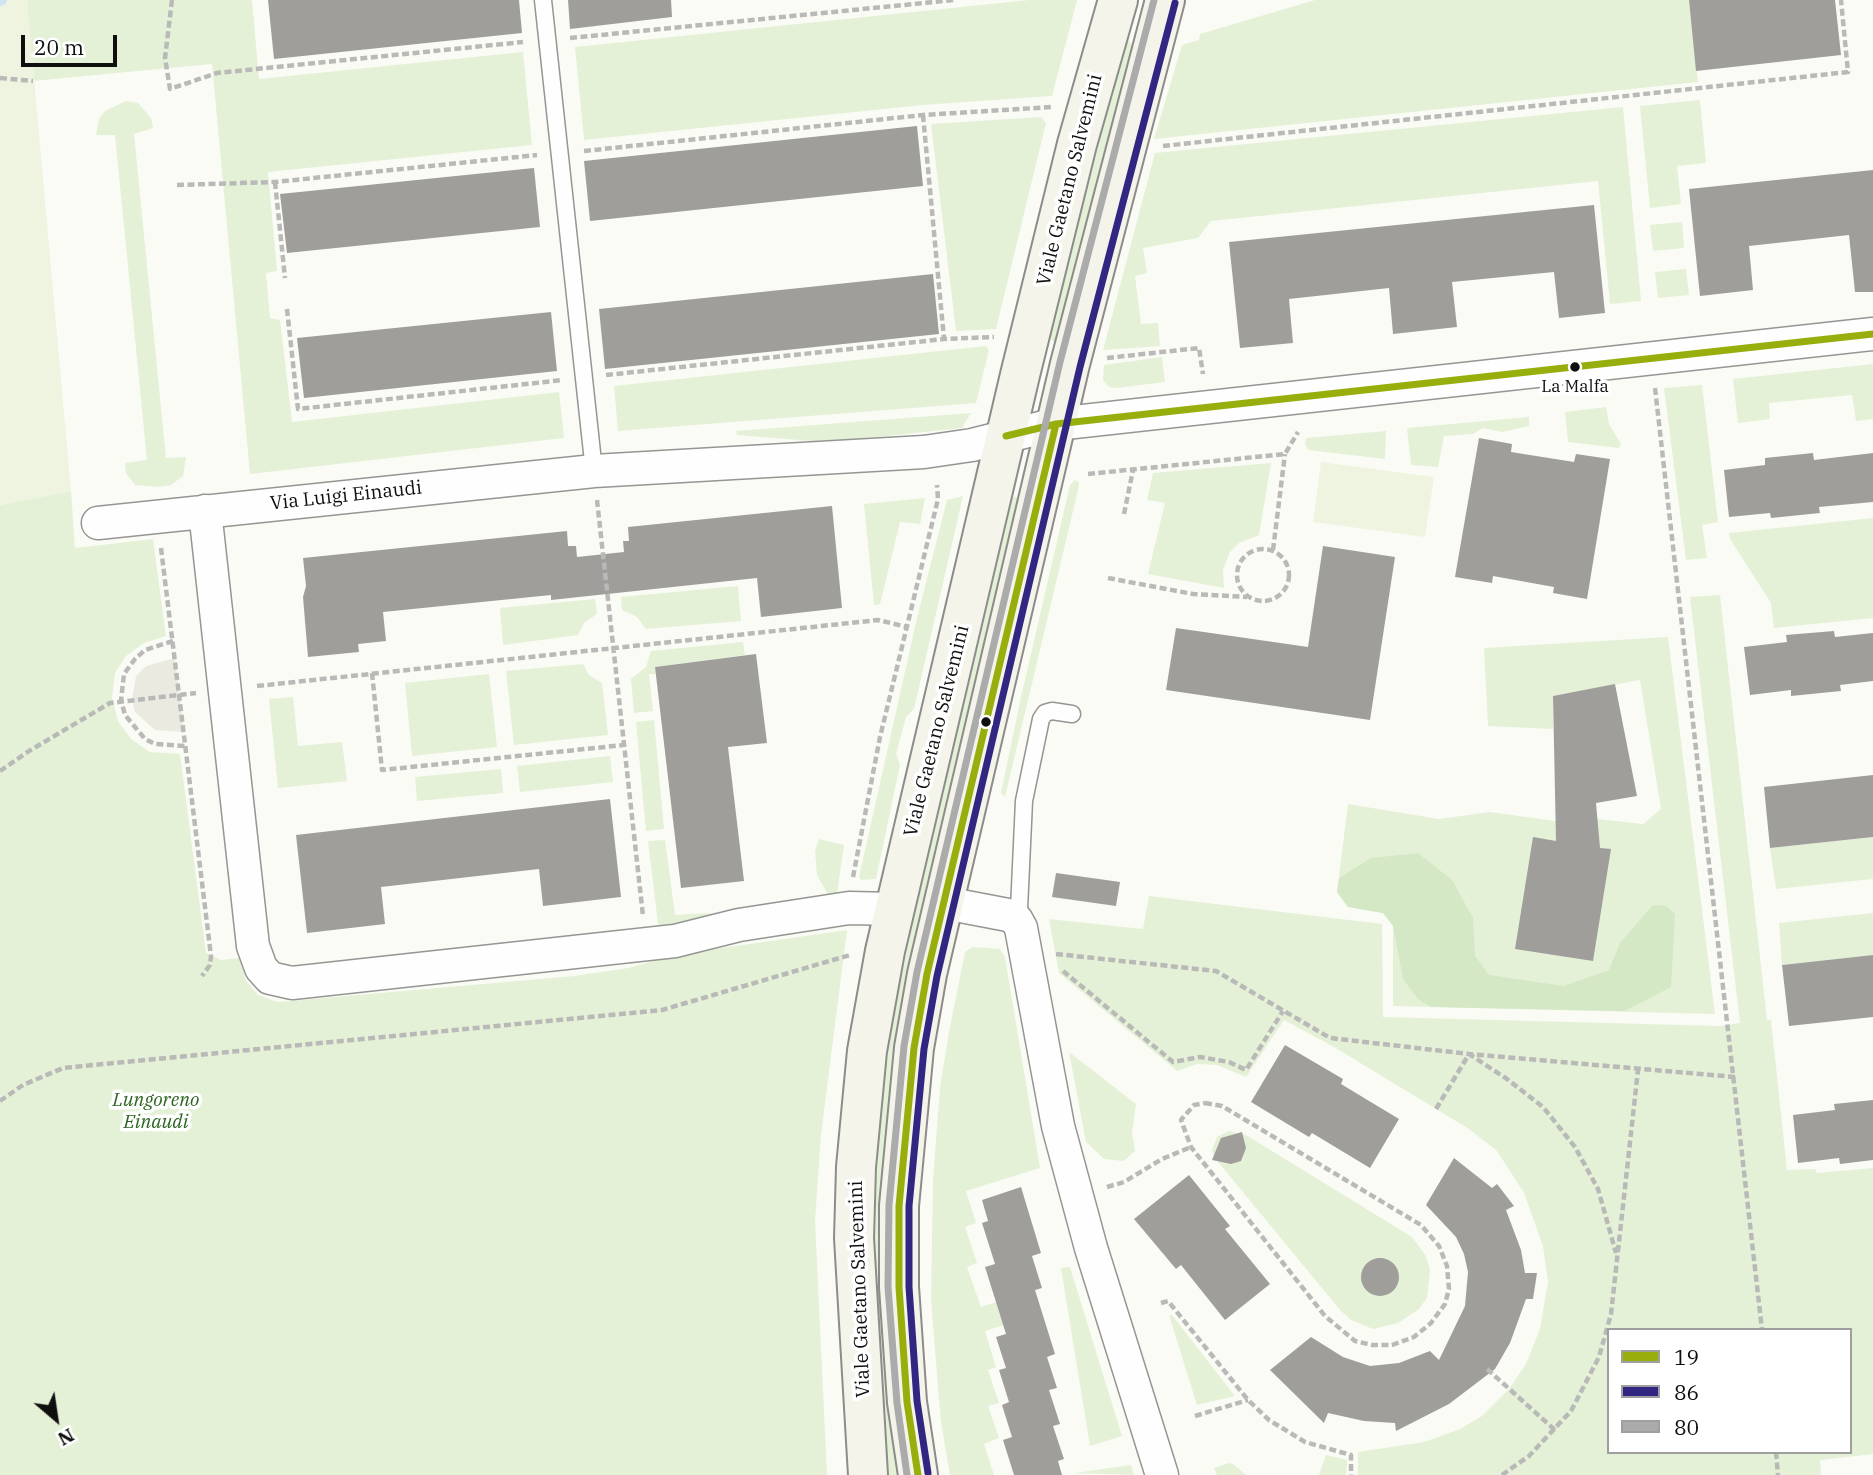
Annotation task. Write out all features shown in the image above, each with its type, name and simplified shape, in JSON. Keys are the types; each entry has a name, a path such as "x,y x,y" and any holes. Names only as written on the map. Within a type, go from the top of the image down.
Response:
{"main road":[{"path":"1117,1 1163,8"},
{"name":"Viale Gaetano Salvemini","path":"868,1475 856,1309 856,1167 867,1051 885,951 1006,436 1077,144 1117,1"},
{"name":"Viale Gaetano Salvemini","path":"918,1475 907,1402 901,1325 899,1206 914,1048 927,974 1056,425 1163,8"}],"street":[{"name":"Via Luigi Einaudi","path":"98,523 594,471 924,452 972,445 1056,425 1873,334"},
{"path":"205,511 253,946 261,968 270,978 292,984 693,938 739,925 849,908 895,909"},
{"path":"945,903 1016,919 1026,949 1049,1086 1076,1196 1162,1475"}],"lane":[{"path":"543,0 594,471"},
{"path":"1016,919 1019,909 1024,801 1041,719 1045,713 1052,711 1072,714"}],"path":[{"path":"172,0 165,58 170,89 217,73 954,0"},
{"path":"1161,146 1849,72 1841,0"},
{"path":"0,78 33,81"},
{"path":"177,184 275,181 923,116 1060,107"},
{"path":"923,116 944,339"},
{"path":"275,181 285,278"},
{"path":"1096,359 1199,348 1201,374 1213,373"},
{"path":"1652,358 1762,1328"},
{"path":"1273,550 1285,454 1298,432"},
{"path":"1088,474 1285,454"},
{"path":"1124,514 1133,470"},
{"path":"594,471 646,944"},
{"path":"860,886 853,881 880,737 938,499 937,485"},
{"path":"158,516 211,956 210,965 202,976"},
{"path":"1108,578 1193,594 1273,599 1286,588 1290,579 1286,562 1273,550 1256,549 1248,553 1238,566 1238,583 1248,597"},
{"path":"0,771 40,744 110,703 121,700 878,620 907,626"},
{"path":"173,641 145,650 135,659 124,674 121,700 125,715 145,739 169,746 186,746"},
{"path":"372,673 382,770 624,745"},
{"path":"0,1101 23,1085 63,1068 662,1010 844,957 885,951"},
{"path":"1048,953 1216,971 1330,1038 1469,1054 1735,1077"},
{"path":"1055,965 1173,1062 1200,1057 1229,1062 1246,1070 1283,1010"},
{"path":"1436,1109 1469,1054"},
{"path":"1469,1054 1544,1107 1575,1147 1598,1189 1617,1259"},
{"path":"1607,1328 1611,1314 1638,1070"},
{"path":"1205,1103 1222,1106 1392,1206 1421,1225 1439,1246 1447,1266 1450,1289 1445,1304 1414,1337 1392,1345 1355,1341 1325,1316 1191,1147 1181,1120 1194,1105 1205,1103"},
{"path":"1076,1196 1124,1182 1162,1158 1191,1147"},
{"path":"1161,1303 1168,1301 1248,1400 1289,1434 1351,1455 1351,1475"},
{"path":"1502,1475 1529,1456 1555,1430 1576,1403 1599,1357 1607,1328"},
{"path":"1487,1369 1555,1430"},
{"path":"1195,1416 1248,1400"},
{"path":"1776,1454 1778,1475"}],"green space":[{"path":"0,0 27,0 71,491 0,505"},
{"path":"27,0 252,0 259,79 523,52 532,145 268,172 277,271 266,273 270,318 280,320 292,422 559,392 564,438 250,474 212,64 33,81"},
{"path":"1029,0 1077,0 1052,96 923,105 584,140 575,47"},
{"path":"1315,0 1689,0 1698,82 1154,139 1182,45 1199,40 1200,34"},
{"path":"1128,40 1133,46 1057,340 1054,342 1050,338 1071,250 1125,42"},
{"path":"1700,100 1706,163 1677,166 1681,204 1650,208 1640,106"},
{"path":"126,101 138,103 151,118 153,128 134,134 166,458 186,457 183,476 171,485 158,487 135,485 126,473 125,463 147,460 115,135 96,135 99,119 105,111"},
{"path":"1623,107 1641,301 1610,304 1598,181 1211,221 1198,238 1143,248 1147,273 1135,276 1141,324 1158,323 1160,346 1103,350 1155,153"},
{"path":"1041,117 1046,123 996,329 956,331 931,124"},
{"path":"1682,222 1684,248 1653,251 1650,225"},
{"path":"1686,269 1689,295 1658,298 1655,272"},
{"path":"986,346 989,350 976,403 618,431 614,386"},
{"path":"1162,357 1165,382 1116,388 1109,387 1103,380 1104,365"},
{"path":"1873,364 1873,419 1856,421 1852,395 1769,403 1770,419 1738,423 1733,379"},
{"path":"1702,385 1718,522 1702,525 1707,558 1686,560 1664,388"},
{"path":"1606,407 1609,424 1621,444 1619,448 1568,442 1565,412"},
{"path":"971,413 962,428 823,442 737,435 736,431"},
{"path":"1529,417 1529,426 1502,432 1483,428 1473,434 1444,436 1438,467 1411,465 1407,428"},
{"path":"1386,431 1385,459 1308,450 1305,444 1306,438"},
{"path":"1321,462 1434,477 1425,537 1313,522"},
{"path":"1271,463 1259,535 1239,543 1230,552 1223,570 1224,588 1148,574 1165,503 1147,500 1153,473"},
{"path":"1075,480 1079,483 1078,490 1005,797 1001,793 1021,697 1070,485"},
{"name":"Lungoreno Einaudi","path":"71,491 75,548 153,539 166,636 144,643 126,656 115,673 112,698 118,721 131,739 150,752 180,754 206,953 221,960 239,958 246,981 258,995 278,1002 574,976 628,968 680,954 847,930 821,1135 815,1221 827,1475 0,1475 0,505"},
{"path":"963,496 914,709 906,717 896,754 900,765 876,879 861,880 859,877 917,618 947,500"},
{"path":"1013,497 1019,497 1021,500 928,894 899,1475 889,1475 874,1288 874,1202 885,1074 895,1005 920,892"},
{"path":"925,498 920,524 900,522 880,604 874,605 864,504"},
{"path":"1873,518 1873,618 1774,628 1771,603 1730,539 1729,533"},
{"path":"738,586 741,621 646,629 637,617 622,610 621,597"},
{"path":"1720,595 1767,1020 1771,1020 1787,1170 1815,1169 1817,1173 1873,1168 1873,1454 1820,1460 1821,1475 1358,1475 1358,1452 1424,1442 1460,1429 1482,1416 1509,1389 1526,1364 1540,1329 1548,1282 1543,1246 1524,1193 1497,1151 1469,1129 1334,1047 1284,1020 1246,1077 1217,1065 1197,1064 1177,1071 1059,973 1049,919 1143,929 1149,896 1382,924 1383,1017 1720,1026 1740,1023 1690,597"},
{"path":"595,599 597,614 584,623 578,635 503,645 500,608"},
{"path":"1668,637 1715,1014 1393,1006 1393,926 1383,913 1348,907 1337,892 1348,804 1439,819 1490,812 1555,821 1597,819 1643,824 1661,809 1640,680 1553,696 1553,729 1488,726 1484,648"},
{"path":"743,642 745,655 655,667 656,674 649,674 653,711 634,713 631,679 646,667 651,651"},
{"path":"583,664 589,675 602,683 608,735 514,745 506,671"},
{"path":"489,674 497,747 412,756 405,683"},
{"path":"293,697 298,746 342,742 347,781 278,788 269,699"},
{"path":"654,720 664,829 646,831 636,722"},
{"path":"610,756 613,782 520,792 517,766"},
{"path":"501,769 503,793 417,801 415,777"},
{"path":"1873,837 1873,879 1776,889 1770,848"},
{"path":"819,839 844,845 837,894 828,895 817,875 815,851"},
{"path":"665,840 675,915 712,913 699,923 659,932 648,841"},
{"path":"1418,853 1452,880 1473,918 1475,956 1489,975 1564,986 1609,970 1620,943 1653,905 1666,906 1675,914 1671,987 1625,1011 1431,1007 1418,999 1403,979 1393,926 1383,913 1348,907 1337,892 1339,878 1371,858"},
{"path":"1873,913 1873,955 1782,965 1779,923"},
{"path":"973,947 1000,949 1005,957 1040,1168 966,1191 976,1223 965,1227 977,1263 967,1267 981,1307 1033,1290 1041,1314 985,1331 996,1367 988,1370 999,1403 988,1406 999,1438 984,1444 994,1475 950,1475 941,1422 931,1301 933,1180 940,1087 949,1032 965,952"},
{"path":"1069,1052 1136,1104 1132,1133 1135,1151 1124,1161 1104,1159 1086,1142"},
{"path":"1229,1131 1246,1135 1412,1237 1426,1256 1430,1270 1427,1298 1419,1309 1398,1323 1373,1329 1351,1320 1340,1310 1214,1157 1212,1150 1217,1137"},
{"path":"1070,1267 1122,1436 1090,1446 1061,1268"},
{"path":"1169,1315 1172,1315 1235,1396 1197,1405"},
{"path":"1326,1455 1347,1460 1346,1475 1319,1475"},
{"path":"1229,1463 1246,1475 1217,1475 1214,1468"},
{"path":"1131,1465 1134,1475 1075,1473"}],"shaded area":[{"path":"175,658 184,732 155,730 135,712 132,699 136,676 146,666"}],"building":[{"path":"268,0 519,0 522,33 274,59"},
{"path":"568,0 671,0 672,17 570,29"},
{"path":"1689,0 1835,0 1841,55 1696,71"},
{"path":"917,126 923,186 590,221 584,161"},
{"path":"534,168 540,227 287,253 280,194"},
{"path":"1873,170 1873,292 1855,292 1849,235 1749,246 1753,290 1700,296 1689,189"},
{"path":"1594,205 1605,313 1559,318 1554,272 1452,282 1457,327 1393,334 1389,288 1289,299 1293,343 1240,348 1229,242"},
{"path":"933,274 939,334 605,369 599,309"},
{"path":"551,312 557,371 304,398 297,338"},
{"path":"1479,438 1512,444 1511,452 1574,462 1576,454 1610,459 1587,599 1553,593 1554,587 1493,576 1492,583 1455,577"},
{"path":"1813,453 1814,460 1873,453 1873,502 1819,507 1820,513 1771,518 1770,513 1729,517 1724,470 1765,465 1765,458"},
{"path":"832,506 842,608 761,617 757,578 551,600 551,595 383,612 386,641 358,644 359,652 308,657 303,558 567,531 568,546 576,546 577,557 624,552 623,541 629,541 628,527"},
{"path":"1323,546 1395,557 1370,720 1166,690 1176,628 1308,647"},
{"path":"1834,631 1835,637 1873,633 1873,681 1840,685 1841,691 1791,696 1791,690 1750,695 1744,647 1787,642 1786,635"},
{"path":"756,654 767,743 728,747 744,881 681,888 655,667"},
{"path":"1615,684 1637,796 1596,803 1600,848 1611,849 1593,961 1515,949 1533,837 1556,841 1553,696"},
{"path":"1873,775 1873,837 1770,848 1764,787"},
{"path":"610,799 621,897 543,906 539,869 381,887 385,924 307,933 296,835"},
{"path":"1056,873 1120,882 1116,906 1052,897"},
{"path":"1873,955 1873,1017 1789,1026 1782,965"},
{"path":"1285,1045 1343,1079 1341,1084 1399,1119 1370,1168 1312,1133 1309,1137 1251,1102"},
{"path":"1873,1100 1873,1160 1840,1164 1839,1158 1798,1163 1793,1115 1835,1110 1834,1104"},
{"path":"1242,1132 1246,1148 1241,1161 1231,1164 1212,1160 1221,1138"},
{"path":"1454,1158 1492,1188 1497,1184 1514,1206 1506,1210 1521,1250 1525,1273 1537,1273 1533,1299 1526,1299 1510,1343 1495,1369 1449,1404 1396,1431 1395,1423 1364,1421 1328,1413 1324,1423 1270,1370 1311,1337 1343,1357 1370,1366 1399,1363 1430,1351 1439,1360 1465,1306 1468,1272 1456,1237 1426,1205"},
{"path":"1189,1175 1230,1226 1225,1229 1270,1284 1225,1320 1181,1265 1176,1269 1134,1219"},
{"path":"1021,1187 1041,1253 1032,1256 1042,1288 1035,1290 1055,1354 1047,1357 1057,1388 1049,1390 1060,1424 1053,1426 1064,1459 1058,1461 1062,1475 1014,1475 1003,1440 1012,1437 1002,1405 1009,1402 999,1370 1006,1368 996,1337 1006,1334 985,1267 995,1264 982,1223 988,1221 982,1200"},
{"path":"1380,1258 1394,1263 1399,1277 1394,1291 1380,1296 1366,1291 1361,1277 1366,1263"}],"transit line":[{"name":"80","path":"907,1475 897,1403 888,1287 889,1205 904,1046 917,972 1060,362 1154,0"},
{"name":"86","path":"928,1473 917,1401 909,1287 909,1206 924,1049 937,976 1080,367 1175,3"},
{"name":"19","path":"1006,436 1056,424 1873,334"},
{"name":"19","path":"918,1475 907,1402 899,1287 899,1206 914,1048 927,974 1056,424"}],"place":[{"name":"La Malfa","path":"1575,367"}]}
